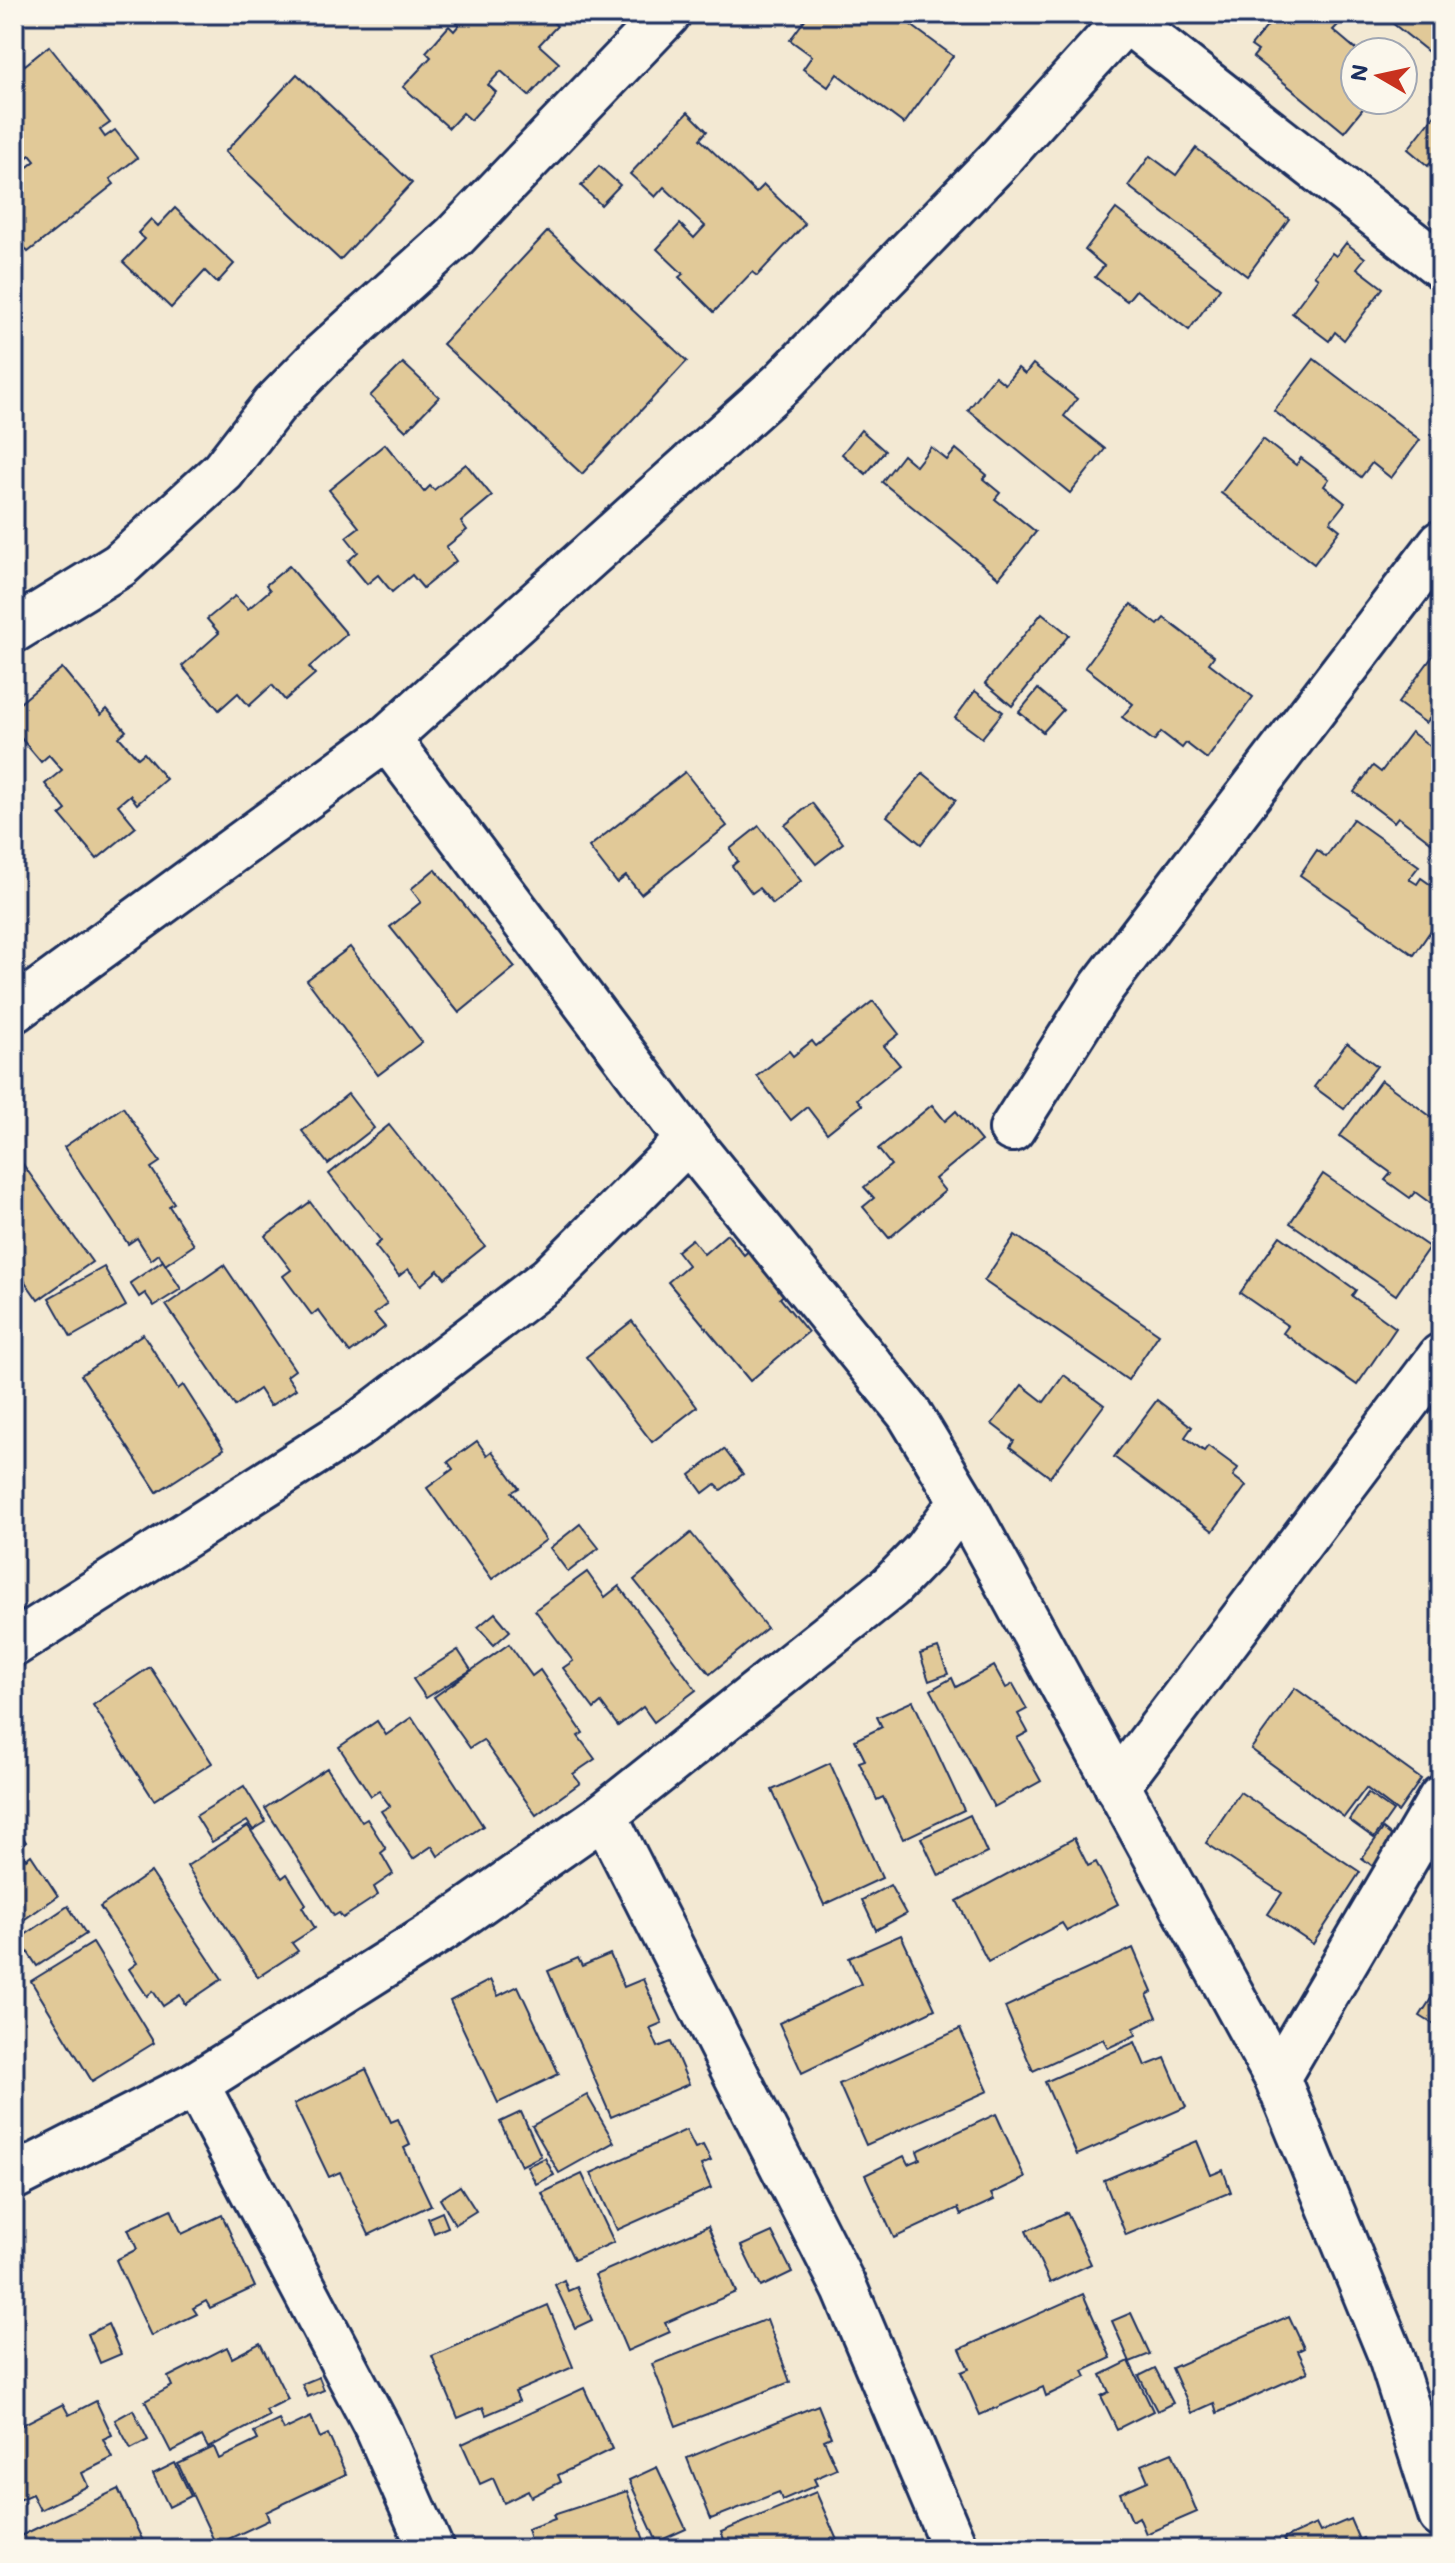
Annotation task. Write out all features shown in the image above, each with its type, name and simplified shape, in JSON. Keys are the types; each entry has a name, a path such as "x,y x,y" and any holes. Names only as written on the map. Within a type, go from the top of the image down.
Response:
{"street":[{"path":"14,630 120,565 223,471 274,405 324,354 455,236 668,14"},
{"path":"14,1010 387,738 782,383 996,163 1129,17 1441,266"},
{"path":"1012,1129 1102,987 1441,543"},
{"path":"387,738 688,1140 909,1413 962,1501 1277,2078 1389,2351 1441,2515"},
{"path":"14,1644 355,1427 550,1278 688,1140"},
{"path":"1117,1786 1441,1356"},
{"path":"14,2177 196,2084 440,1930 604,1815 890,1587 925,1551 962,1501"},
{"path":"1277,2078 1441,1798"},
{"path":"604,1815 845,2289 955,2549"},
{"path":"196,2084 378,2429 431,2549"}],"building":[{"path":"447,14 544,14 557,26 539,45 559,63 529,96 501,71 488,85 496,92 471,120 463,113 449,128 403,87 431,57 426,52 449,26 454,31 459,25"},
{"path":"809,14 896,14 953,56 904,124 837,74 828,87 803,69 812,56 790,40"},
{"path":"1269,14 1324,14 1338,25 1333,30 1340,36 1339,116 1357,116 1344,132 1253,57 1258,51 1251,46 1274,18"},
{"path":"1381,14 1441,14 1441,41 1431,54 1419,44 1419,36 1408,36"},
{"path":"49,46 110,123 100,130 105,137 115,130 137,158 110,179 114,184 28,252 14,233 14,178 35,161 30,155 14,168 14,57 17,55 25,65"},
{"path":"297,74 412,183 340,260 225,152"},
{"path":"1441,107 1441,165 1433,159 1428,166 1408,149"},
{"path":"688,112 707,131 700,139 756,193 764,185 805,224 757,276 752,272 714,312 679,277 683,274 657,249 680,224 694,238 705,226 664,187 655,197 630,174"},
{"path":"1196,148 1289,219 1247,276 1128,186 1150,156 1176,175"},
{"path":"599,166 620,185 601,205 581,186"},
{"path":"175,208 234,264 217,283 205,271 171,308 123,262 145,239 138,233 151,219 158,226"},
{"path":"1116,209 1220,288 1189,330 1136,290 1127,301 1095,277 1104,266 1085,250"},
{"path":"548,231 687,361 582,474 443,344"},
{"path":"1346,243 1365,258 1357,268 1383,288 1344,340 1335,332 1329,341 1292,313 1318,278 1314,275 1332,253 1336,256"},
{"path":"1314,359 1420,440 1391,478 1372,463 1361,477 1274,411"},
{"path":"403,363 439,397 406,431 370,396"},
{"path":"1033,364 1077,399 1064,416 1105,449 1070,493 968,410 995,376 1005,384 1018,368 1025,374"},
{"path":"861,430 885,451 866,474 842,454"},
{"path":"1263,439 1296,465 1301,458 1329,479 1324,486 1345,503 1330,522 1340,530 1314,564 1221,493"},
{"path":"385,444 424,492 430,486 434,490 466,464 492,496 461,522 467,530 446,547 456,561 423,588 412,575 392,592 378,575 367,584 348,561 358,552 346,537 359,527 329,490"},
{"path":"931,447 947,460 956,449 987,475 983,479 1000,493 995,499 1036,532 999,578 882,482 903,455 916,466"},
{"path":"289,566 347,634 309,667 315,674 285,700 272,685 249,706 238,693 219,710 182,666 219,633 207,619 235,596 248,609 270,590 266,585"},
{"path":"1131,604 1158,625 1164,618 1214,656 1209,663 1253,697 1207,759 1186,743 1182,748 1161,732 1154,741 1122,717 1133,704 1085,667"},
{"path":"1042,613 1069,635 1012,706 985,683"},
{"path":"1441,645 1441,703 1426,723 1398,703"},
{"path":"62,668 101,715 107,709 126,731 119,737 138,758 144,753 166,779 137,804 130,795 118,805 136,827 97,859 60,815 66,810 45,784 62,770 49,755 41,762 14,730 14,708"},
{"path":"1038,689 1063,710 1043,732 1019,712"},
{"path":"975,691 1003,712 982,738 955,718"},
{"path":"1411,732 1441,754 1441,850 1398,817 1394,822 1354,792 1373,766 1381,772"},
{"path":"685,772 727,826 641,894 626,876 617,883 589,847"},
{"path":"923,773 956,800 921,844 887,816"},
{"path":"812,803 843,843 816,864 785,825"},
{"path":"1353,819 1419,866 1409,879 1417,884 1421,878 1441,892 1441,909 1435,918 1438,920 1414,955 1300,875 1317,850 1326,857"},
{"path":"759,826 801,881 773,904 759,888 752,893 732,866 738,861 730,849"},
{"path":"435,869 515,967 459,1013 390,927 421,902 411,889"},
{"path":"350,947 422,1042 378,1075 307,980"},
{"path":"873,1001 899,1034 884,1046 900,1065 857,1099 862,1105 827,1133 807,1107 791,1120 757,1076 789,1051 793,1056 812,1041 816,1046"},
{"path":"1347,1043 1377,1066 1344,1109 1314,1087"},
{"path":"1381,1080 1441,1124 1441,1211 1415,1192 1410,1198 1385,1180 1391,1173 1340,1136"},
{"path":"348,1094 374,1128 328,1164 302,1131"},
{"path":"932,1105 945,1121 956,1111 981,1141 935,1179 945,1191 889,1238 863,1207 874,1198 864,1187 891,1165 878,1149"},
{"path":"123,1107 160,1162 151,1168 174,1203 169,1206 194,1245 165,1265 159,1254 151,1260 137,1238 128,1244 64,1147"},
{"path":"389,1125 485,1246 445,1278 438,1270 421,1285 408,1269 399,1276 375,1246 381,1241 329,1174"},
{"path":"22,1163 92,1262 38,1300 14,1266 14,1169"},
{"path":"1323,1174 1429,1247 1396,1295 1290,1223"},
{"path":"310,1202 387,1304 374,1314 385,1327 350,1353 318,1310 312,1315 283,1276 291,1270 265,1236"},
{"path":"727,1234 744,1255 754,1246 790,1289 780,1298 808,1332 750,1381 668,1282 688,1265 677,1251 692,1239 704,1254"},
{"path":"1015,1235 1159,1334 1128,1380 984,1281"},
{"path":"1280,1236 1356,1290 1352,1296 1396,1328 1357,1385 1283,1333 1288,1326 1240,1293"},
{"path":"163,1261 181,1289 154,1306 145,1293 139,1297 130,1283"},
{"path":"224,1265 295,1370 287,1376 296,1389 270,1406 259,1389 235,1406 166,1305"},
{"path":"104,1267 126,1306 71,1337 49,1298"},
{"path":"632,1321 697,1407 652,1442 586,1357"},
{"path":"143,1334 178,1389 183,1385 224,1449 157,1492 81,1375"},
{"path":"1064,1375 1104,1405 1050,1477 1010,1447 1014,1441 992,1424 1022,1385 1044,1402"},
{"path":"1157,1400 1192,1427 1185,1437 1204,1451 1208,1446 1238,1468 1233,1476 1246,1486 1213,1531 1114,1457"},
{"path":"477,1441 487,1455 492,1451 519,1488 512,1492 546,1540 492,1579 427,1488 453,1469 448,1462"},
{"path":"724,1449 743,1474 721,1490 715,1484 703,1493 690,1475"},
{"path":"580,1524 599,1548 568,1572 550,1548"},
{"path":"691,1533 767,1628 710,1674 634,1580"},
{"path":"587,1572 605,1597 619,1586 696,1690 654,1722 643,1707 618,1726 601,1703 594,1709 563,1668 573,1661 535,1610"},
{"path":"495,1613 510,1631 494,1645 478,1627"},
{"path":"509,1644 532,1676 540,1670 583,1733 578,1736 595,1759 573,1774 580,1783 536,1815 483,1740 470,1748 434,1697"},
{"path":"938,1648 948,1674 929,1681 920,1654"},
{"path":"458,1650 471,1670 426,1698 413,1679"},
{"path":"994,1666 1006,1688 1013,1684 1027,1709 1018,1714 1028,1732 1017,1738 1041,1781 994,1807 931,1690 952,1678 956,1687"},
{"path":"150,1667 212,1763 154,1800 93,1705"},
{"path":"1295,1688 1421,1779 1398,1812 1366,1788 1344,1817 1251,1749"},
{"path":"913,1701 964,1810 903,1839 883,1797 877,1800 859,1762 865,1760 855,1740 882,1727 877,1717"},
{"path":"412,1717 483,1826 438,1856 432,1846 413,1859 381,1811 390,1806 379,1791 371,1796 339,1747 377,1721 386,1735"},
{"path":"830,1763 882,1878 824,1905 772,1790"},
{"path":"327,1768 362,1822 367,1819 386,1849 381,1853 393,1874 374,1887 378,1895 343,1918 339,1913 334,1916 265,1808"},
{"path":"244,1786 266,1822 253,1830 247,1821 212,1842 196,1816"},
{"path":"1240,1792 1360,1872 1313,1944 1268,1914 1282,1893 1206,1843"},
{"path":"1368,1793 1393,1811 1374,1838 1349,1820"},
{"path":"970,1815 987,1853 939,1876 921,1838"},
{"path":"14,1824 26,1842 18,1848 26,1859 31,1855 58,1896 19,1923 14,1916"},
{"path":"248,1826 282,1878 287,1874 306,1904 302,1907 315,1928 292,1943 298,1951 258,1977 187,1866"},
{"path":"1383,1829 1403,1845 1382,1873 1362,1858"},
{"path":"1074,1838 1088,1866 1096,1862 1118,1904 1067,1931 1062,1923 988,1962 957,1901"},
{"path":"151,1872 222,1979 185,2004 180,1995 163,2006 153,1991 147,1996 129,1969 137,1963 100,1907"},
{"path":"890,1885 906,1914 876,1930 862,1900"},
{"path":"68,1906 86,1934 37,1966 19,1939"},
{"path":"901,1935 935,2009 802,2073 779,2023 861,1984 849,1958"},
{"path":"93,1943 154,2043 92,2081 31,1981"},
{"path":"1133,1948 1152,1992 1147,1995 1157,2017 1134,2028 1136,2035 1108,2048 1103,2039 1033,2071 1005,2007"},
{"path":"610,1954 624,1987 643,1979 662,2023 650,2028 658,2047 671,2042 689,2084 611,2117 548,1971 578,1958 582,1966"},
{"path":"490,1980 498,1996 518,1986 559,2074 498,2103 450,2001"},
{"path":"1441,1983 1441,2029 1420,2016"},
{"path":"960,2029 988,2091 866,2145 839,2084"},
{"path":"1135,2042 1145,2066 1165,2058 1186,2107 1077,2155 1045,2082"},
{"path":"366,2069 391,2122 398,2119 410,2145 404,2148 431,2205 369,2235 340,2172 329,2177 294,2104"},
{"path":"587,2095 614,2142 559,2173 532,2126"},
{"path":"521,2112 541,2156 521,2166 500,2122"},
{"path":"996,2114 1025,2178 991,2194 994,2200 961,2215 958,2208 894,2238 865,2175 904,2156 908,2164 920,2159 917,2151"},
{"path":"686,2130 695,2148 703,2145 711,2161 701,2165 711,2188 617,2230 591,2173"},
{"path":"1197,2141 1211,2175 1223,2170 1231,2192 1126,2235 1104,2180"},
{"path":"545,2158 554,2175 536,2184 527,2166"},
{"path":"582,2174 614,2242 574,2260 542,2193"},
{"path":"460,2186 476,2211 455,2224 440,2199"},
{"path":"171,2209 182,2234 222,2215 255,2287 210,2308 206,2301 193,2308 197,2314 151,2336 116,2260 137,2249 128,2229"},
{"path":"442,2212 448,2227 434,2233 428,2218"},
{"path":"1067,2212 1091,2264 1050,2283 1026,2231"},
{"path":"708,2226 736,2292 665,2323 670,2332 627,2351 595,2275"},
{"path":"772,2232 792,2272 761,2287 741,2246"},
{"path":"564,2280 568,2291 577,2287 592,2320 575,2328 555,2285"},
{"path":"1083,2294 1111,2358 1083,2371 1086,2377 1046,2396 1043,2387 980,2415 961,2372 969,2369 960,2349"},
{"path":"548,2305 573,2367 515,2392 519,2401 486,2415 483,2407 458,2418 432,2356"},
{"path":"1131,2313 1150,2354 1130,2362 1112,2321"},
{"path":"1289,2316 1304,2348 1298,2351 1308,2372 1217,2413 1214,2403 1192,2413 1172,2368"},
{"path":"767,2319 790,2382 676,2426 652,2364"},
{"path":"108,2324 121,2354 100,2363 88,2334"},
{"path":"260,2343 288,2399 266,2410 269,2416 208,2448 202,2436 171,2452 145,2401 172,2386 168,2377 227,2347 232,2358"},
{"path":"1129,2361 1153,2411 1117,2429 1101,2396 1109,2392 1101,2375"},
{"path":"1155,2368 1173,2403 1157,2411 1139,2376"},
{"path":"319,2377 324,2390 308,2397 302,2384"},
{"path":"584,2388 612,2449 558,2475 561,2482 531,2497 528,2491 504,2503 493,2478 480,2484 462,2444"},
{"path":"96,2401 112,2435 103,2439 112,2458 82,2473 88,2486 40,2510 32,2494 14,2502 14,2429 63,2404 69,2415"},
{"path":"818,2405 831,2437 824,2440 837,2469 814,2479 817,2485 782,2500 779,2492 711,2519 687,2458"},
{"path":"133,2410 148,2440 131,2449 115,2420"},
{"path":"311,2417 320,2438 328,2434 346,2474 266,2512 269,2520 216,2545 178,2464 214,2447 219,2459 258,2440 254,2432 279,2420 284,2430"},
{"path":"1172,2452 1197,2512 1146,2534 1139,2517 1132,2521 1120,2493 1148,2481 1141,2465"},
{"path":"175,2463 191,2496 169,2507 153,2474"},
{"path":"657,2467 686,2529 657,2542 629,2480"},
{"path":"118,2489 143,2541 127,2549 14,2549 14,2539"},
{"path":"627,2491 647,2549 533,2549 527,2529 555,2519 553,2515"},
{"path":"816,2492 840,2547 728,2549 721,2532"},
{"path":"1350,2519 1359,2540 1363,2538 1369,2549 1276,2549 1286,2545 1283,2539 1316,2524 1320,2532"}]}
